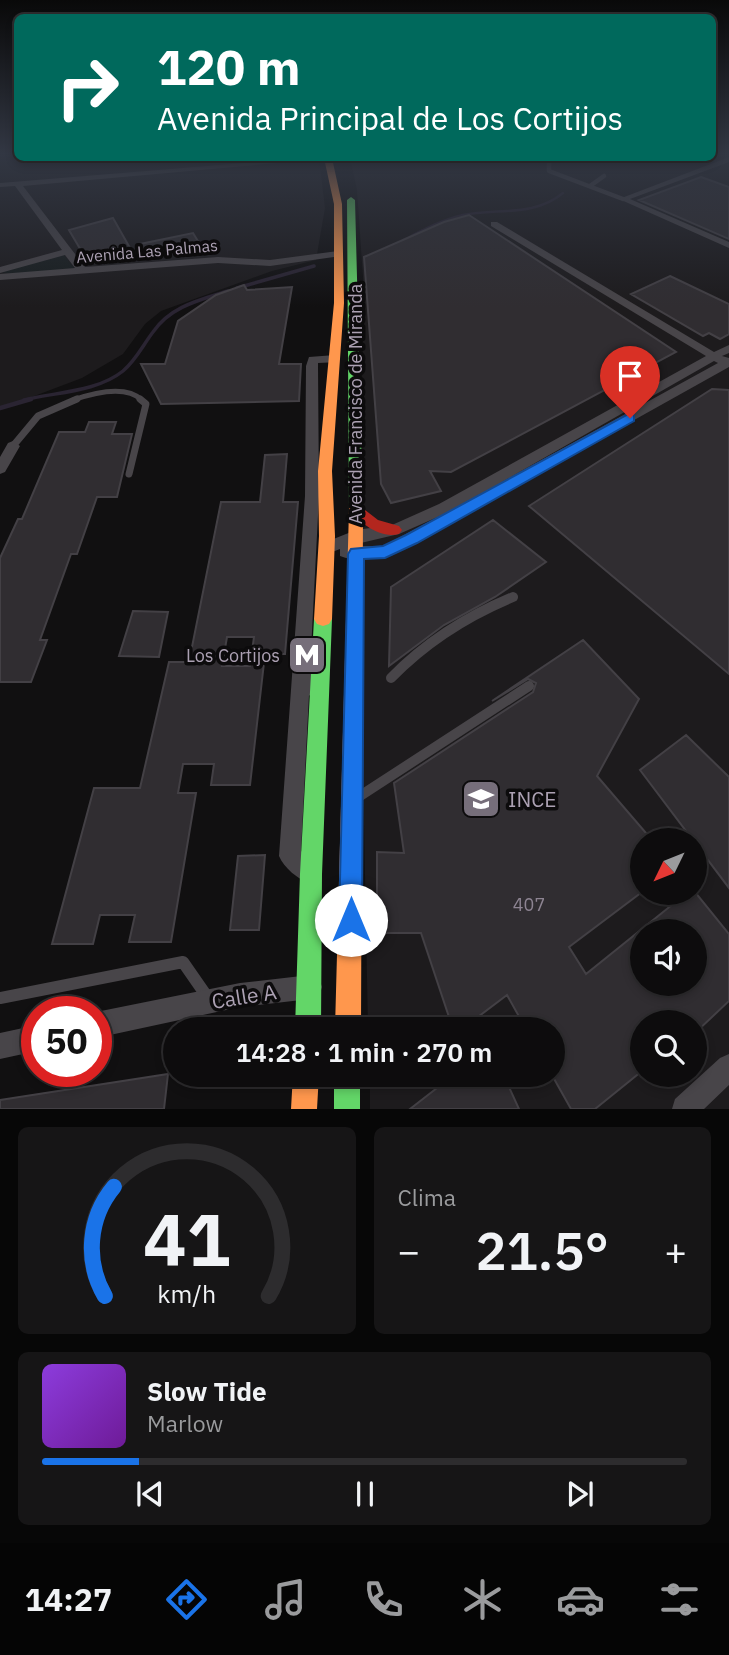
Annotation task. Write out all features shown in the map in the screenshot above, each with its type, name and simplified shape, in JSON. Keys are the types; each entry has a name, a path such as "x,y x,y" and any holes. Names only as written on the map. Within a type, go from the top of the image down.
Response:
{"main road":[{"name":"Avenida Francisco de Miranda","path":"309,1017 311,874 327,548 325,471 339,303 338,204"},
{"name":"Avenida Francisco de Miranda","path":"348,1017 356,554 352,204"},
{"path":"356,508 373,524 394,530"},
{"path":"304,1109 305,1087"},
{"path":"346,1109 347,1087"}],"street":[{"path":"32,204 83,272"},
{"path":"634,204 729,246"},
{"path":"494,224 728,364"},
{"name":"Avenida Las Palmas","path":"0,270 68,251"},
{"name":"Avenida Las Palmas","path":"0,277 218,260 270,263 338,254"},
{"path":"307,582 327,548 356,536 394,530 444,508 729,348"},
{"name":"Avenida Francisco de Miranda","path":"311,874 290,856 312,489 313,360 334,359"},
{"path":"327,548 356,554 385,552 728,364"},
{"path":"0,469 13,446"},
{"path":"325,471 312,489 326,506"},
{"path":"301,672 320,695"},
{"name":"Calle A","path":"112,1022 210,1001 310,986"},
{"path":"0,1046 21,1041"},
{"path":"685,1109 729,1067"}],"lane":[{"path":"13,446 33,420 59,405 101,393 130,392 138,395 146,404 129,474"},
{"path":"391,678 410,657 493,604 513,597"},
{"path":"352,802 529,686"},
{"path":"0,998 183,962 210,1001"}],"shaded area":[{"path":"0,204 324,204 316,260 272,271 161,311 145,324 123,354 82,378 0,409"},
{"path":"358,204 729,204 729,1109 370,1109 370,1087 565,1087 565,1017 368,1017 362,722 361,423 364,292"},
{"path":"64,255 75,269 14,274 0,272"}],"building":[{"path":"648,204 729,204 729,239"},
{"path":"469,215 676,352 451,472 430,471 441,491 391,503 381,484 364,257 444,222"},
{"path":"113,218 134,255 89,264 69,230"},
{"path":"193,233 201,246 149,259 140,244"},
{"path":"670,276 729,304 729,334 720,339 709,333 703,336 631,294"},
{"path":"244,285 247,290 292,287 279,364 301,364 299,401 161,404 141,364 165,364 178,321 216,295"},
{"path":"712,389 729,390 729,674 529,506"},
{"path":"89,422 116,422 112,434 132,434 117,497 97,497 77,554 71,554 40,640 47,640 31,682 0,682 0,558 18,519 22,519 59,432 85,432"},
{"path":"287,454 283,502 298,502 285,654 265,654 250,785 211,785 214,764 183,764 178,793 196,793 171,942 129,942 135,915 100,915 93,944 52,944 94,788 140,788 169,662 189,662 221,502 260,502 265,455","holes":["227,637 254,637 250,666 222,666"]},
{"path":"493,520 546,562 495,597 444,625 389,666 391,587"},
{"path":"133,611 168,612 159,657 119,656"},
{"path":"583,640 639,699 597,776 642,828 630,828 630,901 569,947 586,974 630,939 630,996 707,996 707,919 654,919 672,905 706,905 729,934 729,1001 707,1022 707,1010 630,1010 630,1081 595,1109 571,1109 559,1087 565,1087 565,1017 519,1017 507,995 478,1017 449,1017 421,933 377,933 377,852 404,853 394,783 533,692 536,683 528,679 492,701"},
{"path":"686,735 729,777 729,888 707,859 707,828 684,828 640,770"},
{"path":"265,855 259,930 230,930 238,856"},
{"path":"163,1075 163,1087 167,1087 164,1109 0,1109 0,1100 84,1087 112,1087 112,1083"},
{"path":"438,1087 509,1087 519,1109 410,1109"}],"waterway":[{"path":"402,241 455,217 528,209 545,204"},
{"path":"237,288 314,266"},
{"path":"24,400 89,387 113,378 132,362 168,316 187,305 228,291"},
{"path":"0,408 31,399"}],"traffic: fast":[{"path":"351,204 356,509"},
{"path":"308,1017 311,874 323,619"},
{"path":"347,1087 347,1109"}],"traffic: slow":[{"path":"323,619 327,536 325,471 339,303 338,204"},
{"path":"348,1017 356,509"},
{"path":"304,1109 305,1087"}],"traffic: jam":[{"path":"356,508 373,524 394,530"}],"place":[{"name":"Los Cortijos","path":"307,655"},
{"name":"INCE","path":"481,799"}],"route":[{"path":"351,920 356,554 385,552 630,418"}]}
